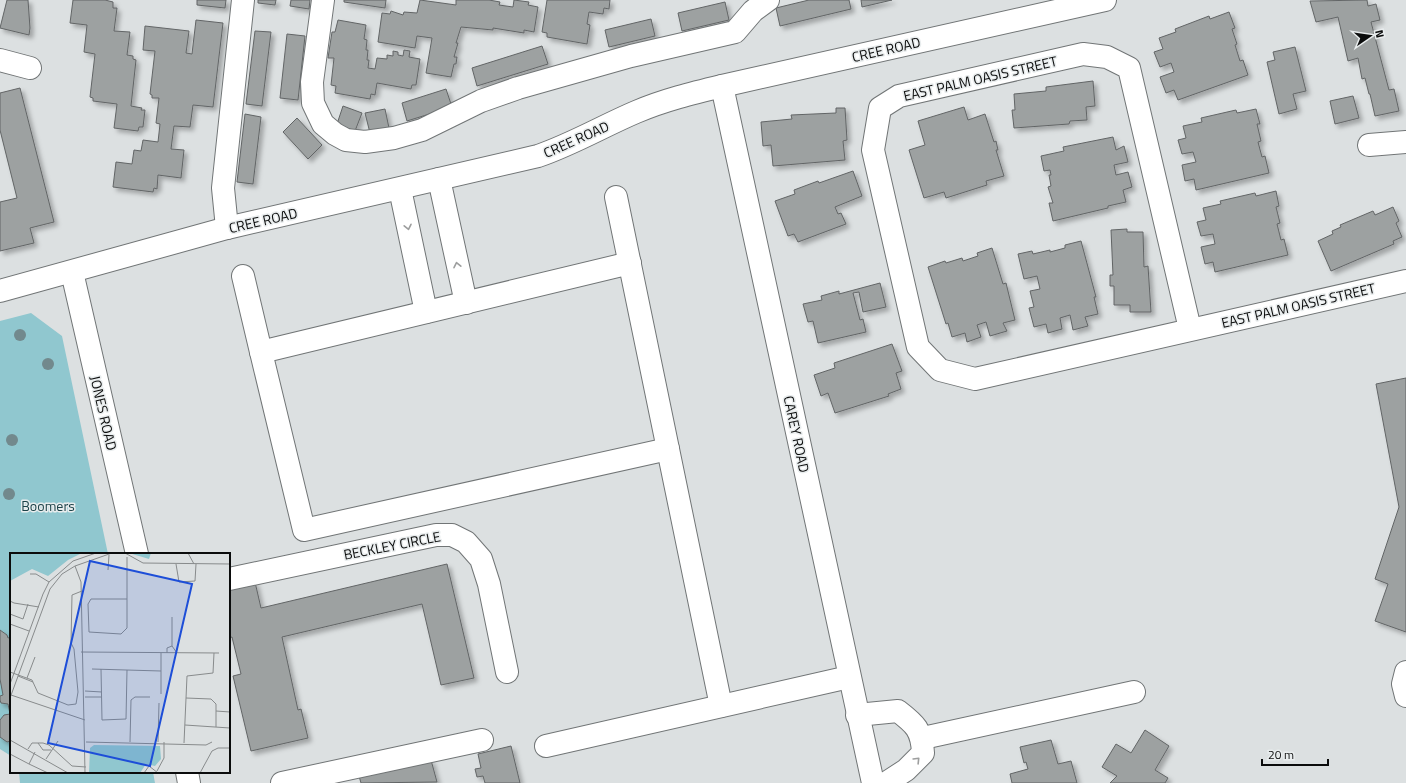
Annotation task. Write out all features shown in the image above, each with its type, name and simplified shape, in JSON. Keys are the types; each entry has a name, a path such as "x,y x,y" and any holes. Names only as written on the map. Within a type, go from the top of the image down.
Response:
{"street":[{"path":"227,228 223,188 243,0"},
{"path":"322,0 312,82 313,103 323,124 335,134 346,140 365,142 394,138 422,130 481,101 518,88 631,56 735,32 768,0"},
{"name":"CREE ROAD","path":"0,291 227,228 538,156 562,148 636,112 666,100 722,86 1105,0"},
{"name":"EAST PALM OASIS STREET","path":"1190,329 1129,68 1106,57 1083,54 899,96 880,108 873,150 918,347 940,370 975,379 1406,281"},
{"path":"0,60 30,68"},
{"name":"CAREY ROAD","path":"722,86 857,715 873,783"},
{"path":"1369,145 1406,142"},
{"path":"439,179 466,303"},
{"path":"400,189 426,312"},
{"path":"616,196 721,706"},
{"path":"261,352 630,263"},
{"name":"JONES ROAD","path":"72,272 137,553"},
{"path":"243,276 304,530 668,449"},
{"name":"BECKLEY CIRCLE","path":"230,579 436,535 452,535 466,542 481,559 489,584 507,672"},
{"path":"1406,672 1403,684 1406,696"},
{"path":"546,746 849,677"},
{"path":"923,738 1134,692"},
{"path":"857,715 898,711 915,724 923,738 924,753 906,770 886,783"},
{"path":"282,783 482,740"},
{"path":"187,773 189,783"}],"green space":[{"name":"Boomers","path":"31,313 62,336 108,553 10,553 10,755 0,749 0,321"},
{"path":"19,773 153,773 155,783 20,783"}],"building":[{"path":"7,0 28,0 29,35 0,28"},
{"path":"73,0 105,0 113,2 113,8 117,8 114,31 130,32 127,55 133,56 133,59 136,60 131,106 145,110 143,127 139,127 138,131 114,128 117,104 93,101 93,98 90,97 95,54 84,52 87,25 70,23"},
{"path":"197,0 226,0 225,8 197,5"},
{"path":"258,0 276,0 275,5 258,3"},
{"path":"291,0 310,0 309,9 290,6"},
{"path":"344,0 386,0 385,8 344,2"},
{"path":"420,0 456,5 456,0 489,0 500,2 499,5 513,7 514,0 529,2 528,5 538,7 534,32 524,30 524,33 493,28 493,30 461,27 456,43 458,43 454,57 457,57 456,64 454,64 451,77 426,73 432,38 417,36 415,48 378,42 382,13 390,14 391,11 403,15 404,12 417,13"},
{"path":"547,0 610,0 609,9 604,8 603,14 589,12 587,24 590,25 587,44 547,37 547,33 542,32"},
{"path":"809,0 849,0 851,9 780,26 776,8"},
{"path":"861,0 892,0 862,7"},
{"path":"1367,0 1368,6 1376,4 1380,20 1371,22 1389,90 1394,89 1399,111 1375,116 1365,78 1362,79 1358,58 1348,61 1338,17 1316,22 1310,1"},
{"path":"725,2 729,20 682,31 678,13"},
{"path":"1229,12 1235,28 1232,29 1237,44 1235,45 1240,61 1243,60 1248,75 1178,100 1174,90 1166,93 1160,77 1174,72 1171,63 1160,67 1154,52 1163,49 1159,38 1176,32 1175,29 1209,16 1210,19"},
{"path":"651,19 655,36 609,47 605,30"},
{"path":"196,20 223,23 213,107 193,105 190,127 174,126 171,149 184,150 181,178 158,175 157,189 154,188 153,192 113,187 116,162 132,164 134,150 141,151 143,140 158,142 160,124 156,123 159,98 152,98 152,95 150,94 155,51 143,50 145,26 189,31 186,53 192,54"},
{"path":"338,20 366,25 364,39 367,40 366,50 368,50 368,68 375,69 377,58 387,59 387,55 393,56 393,51 398,52 398,55 403,56 404,50 410,51 409,57 420,59 416,85 412,85 411,89 377,83 375,95 371,94 370,99 335,93 336,86 331,85 334,58 328,58 332,32 335,32"},
{"path":"255,31 271,32 262,106 246,104"},
{"path":"287,34 305,36 298,100 280,98"},
{"path":"542,46 548,64 477,86 472,68"},
{"path":"1295,47 1306,91 1293,94 1297,109 1279,114 1267,62 1275,60 1273,52"},
{"path":"1093,81 1095,106 1086,107 1087,120 1070,121 1069,124 1014,128 1012,110 1015,110 1014,94 1046,91 1046,87"},
{"path":"20,88 54,222 30,228 34,243 0,251 0,202 17,198 0,130 0,93"},
{"path":"446,89 452,107 407,121 402,103"},
{"path":"1353,96 1359,118 1335,124 1330,101"},
{"path":"343,106 362,113 355,131 337,124"},
{"path":"964,107 968,120 985,114 994,142 996,141 998,150 996,150 1004,176 986,181 987,185 946,198 944,192 924,198 909,150 925,145 918,121"},
{"path":"836,108 845,108 847,140 843,141 845,160 773,166 771,145 763,146 761,122 792,119 791,115 836,113"},
{"path":"385,109 389,128 370,133 365,113"},
{"path":"1256,109 1260,124 1257,124 1261,141 1258,142 1262,157 1265,156 1269,173 1196,190 1194,179 1185,181 1182,165 1196,162 1193,152 1182,154 1178,140 1186,138 1183,126 1202,122 1201,118 1236,110 1237,113"},
{"path":"245,114 261,117 253,184 237,182"},
{"path":"297,118 322,145 308,159 283,132"},
{"path":"1113,137 1116,150 1124,146 1128,162 1114,165 1116,175 1128,172 1132,187 1123,190 1126,202 1108,206 1108,208 1053,221 1049,203 1053,203 1048,187 1051,186 1049,175 1051,175 1050,170 1044,171 1041,156 1064,151 1063,147"},
{"path":"853,171 862,196 835,207 838,214 841,213 846,224 798,242 794,234 788,236 775,201 795,194 794,190 818,181 819,183"},
{"path":"1276,191 1279,206 1276,207 1280,223 1277,224 1281,240 1284,239 1288,255 1215,272 1213,262 1205,264 1201,247 1215,244 1213,234 1201,236 1197,222 1206,220 1203,208 1221,204 1220,201 1255,193 1256,196"},
{"path":"1393,207 1399,221 1396,223 1402,237 1393,241 1394,244 1331,271 1318,241 1333,234 1332,231 1341,227 1340,225 1373,211 1375,215"},
{"path":"1127,229 1127,232 1143,232 1144,267 1148,266 1151,312 1130,312 1130,305 1114,305 1114,286 1110,286 1110,275 1113,275 1111,230"},
{"path":"1081,241 1096,297 1094,297 1098,314 1085,317 1088,326 1073,330 1070,315 1060,318 1062,329 1048,333 1046,324 1034,327 1029,308 1034,307 1030,291 1040,289 1037,276 1024,279 1018,254 1032,251 1033,254 1050,250 1050,252 1065,248 1065,245"},
{"path":"992,248 1003,284 1006,283 1015,320 1003,323 1007,331 990,336 986,322 977,325 981,337 967,342 965,333 952,337 948,323 946,324 928,267 945,261 946,263 962,258 963,261 978,256 977,253"},
{"path":"880,283 886,307 863,312 859,292 853,293 860,320 863,319 866,332 818,343 813,321 808,322 803,304 822,300 821,296 839,291 839,294"},
{"path":"892,344 902,371 896,373 901,389 888,394 889,396 835,413 828,393 821,396 814,375 835,368 834,363"},
{"path":"1406,378 1406,632 1375,621 1388,584 1375,579 1399,507 1376,384"},
{"path":"447,564 474,678 441,685 422,604 282,637 298,710 301,709 308,738 251,751 233,676 241,674 232,637 230,638 230,588 255,582 261,608"},
{"path":"0,630 7,635 8,638 10,637 10,714 8,704 1,703 0,700 0,696 3,695 0,679"},
{"path":"10,714 10,741 7,742 0,737 0,720 4,715"},
{"path":"1145,730 1169,746 1155,770 1168,778 1165,783 1110,783 1117,776 1102,767 1116,744 1131,753"},
{"path":"1051,740 1058,764 1071,761 1077,783 1012,783 1010,774 1028,769 1026,762 1024,763 1020,747"},
{"path":"511,746 520,783 485,783 483,776 477,777 475,769 481,768 478,754"},
{"path":"431,760 437,782 361,783 359,776"}]}
